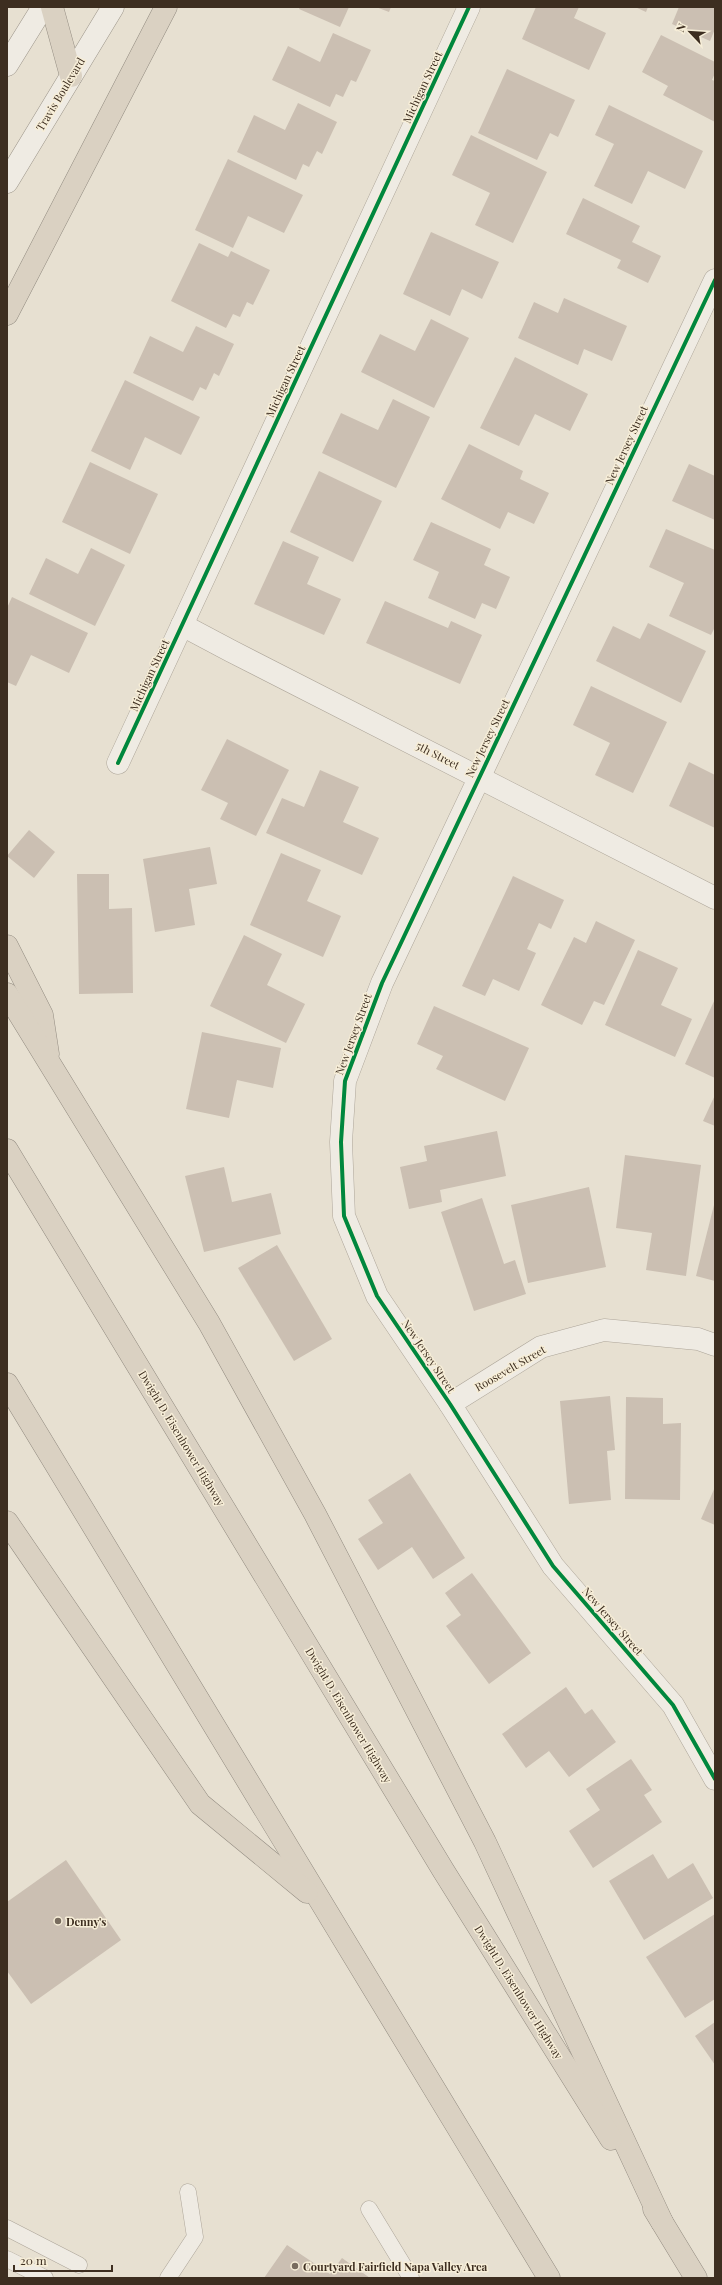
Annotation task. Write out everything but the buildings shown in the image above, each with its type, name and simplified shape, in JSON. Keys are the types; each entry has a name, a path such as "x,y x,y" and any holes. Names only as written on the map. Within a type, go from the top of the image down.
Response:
{"highway":[{"path":"52,7 71,76"},
{"path":"7,314 166,7"},
{"path":"7,946 42,1015 50,1065"},
{"path":"7,994 209,1323 315,1514 485,1842 662,2222"},
{"name":"Dwight D. Eisenhower Highway","path":"7,1150 443,1870 696,2278"},
{"path":"7,1384 320,1903 549,2278"},
{"path":"7,1522 200,1804 320,1903"}],"street":[{"path":"7,65 43,7"},
{"name":"Travis Boulevard","path":"7,182 113,7"},
{"name":"Michigan Street","path":"118,763 469,7"},
{"name":"New Jersey Street","path":"715,280 479,776 376,997 345,1081 341,1142 344,1216 377,1296 450,1404 553,1566 673,1705 715,1779"},
{"name":"5th Street","path":"182,624 231,651 479,776 715,898"},
{"name":"Roosevelt Street","path":"450,1404 541,1347 604,1330 698,1339 715,1345"}],"lane":[{"path":"168,2278 195,2237 188,2192"},
{"path":"369,2209 411,2278"},
{"path":"7,2228 79,2265"},
{"path":"7,2259 45,2278"}],"cycle path":[{"path":"118,763 469,7"},
{"path":"715,280 382,983 345,1081 341,1142 344,1216 377,1296 450,1404 553,1566 673,1705 715,1779"}],"place":[{"name":"Denny's","path":"58,1921"},
{"name":"Courtyard Fairfield Napa Valley Area","path":"295,2266"}]}
